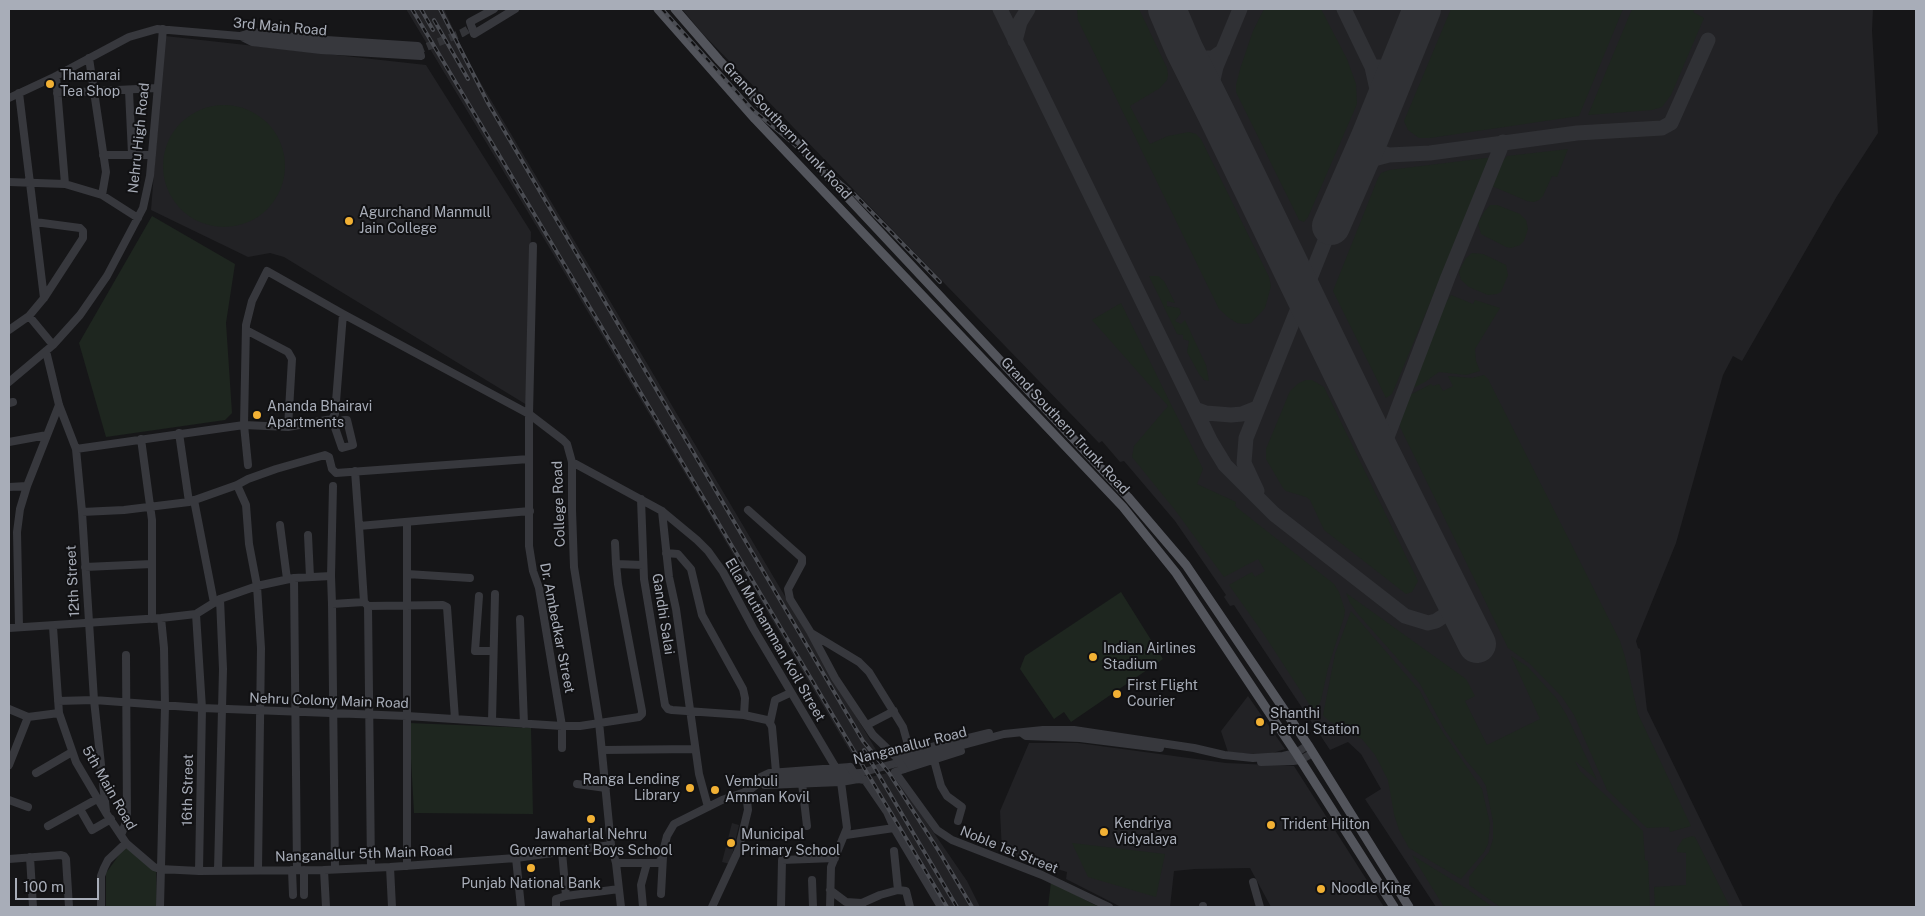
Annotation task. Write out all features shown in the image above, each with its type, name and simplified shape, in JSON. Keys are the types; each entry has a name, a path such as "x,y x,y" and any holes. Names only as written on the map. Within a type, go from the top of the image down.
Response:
{"main road":[{"name":"Grand Southern Trunk Road","path":"658,9 762,126 1123,507 1176,573 1298,756 1394,907"},
{"name":"Grand Southern Trunk Road","path":"675,9 719,60 1128,497 1186,565 1310,749 1409,907"}],"street":[{"path":"494,9 470,22 474,34 515,9"},
{"path":"475,25 502,9"},
{"name":"3rd Main Road","path":"9,98 56,76 129,37 145,31 163,28 416,51"},
{"name":"Nehru High Road","path":"9,382 53,345 80,316 107,276 143,208 152,155 163,28"},
{"path":"253,32 311,39 418,46 421,56 360,54 294,47 252,42 240,36 253,32"},
{"path":"89,58 92,91 106,179 102,195"},
{"path":"56,76 65,184"},
{"path":"57,93 129,91 157,88"},
{"path":"129,91 132,154"},
{"path":"19,93 44,298"},
{"path":"103,155 152,155"},
{"path":"9,182 30,181 65,184 102,195 138,218"},
{"path":"9,329 29,316 44,298 80,242 83,234 80,228 35,222"},
{"name":"Dr. Ambedkar Street","path":"533,246 529,414 529,546 532,572 539,588 562,726 562,748"},
{"name":"College Road","path":"246,330 252,301 267,271 529,414 567,444 572,462 574,567 603,750 611,844 616,863 621,907"},
{"path":"76,449 244,425 288,427 334,421 343,314"},
{"path":"29,316 53,345"},
{"path":"248,465 244,425 246,330 291,355 293,363 288,427"},
{"name":"12th Street","path":"46,351 60,405 76,449 94,700 108,818"},
{"path":"20,626 18,527 20,508 46,436 60,405"},
{"path":"179,433 183,473 217,601 222,709 218,870"},
{"path":"9,442 46,436"},
{"path":"141,439 150,506 152,619"},
{"path":"82,512 191,501 267,472 325,455 330,457 333,472 529,459"},
{"name":"Ellai Muthamman Koil Street","path":"572,462 662,511 697,540 714,558 790,693 836,768"},
{"path":"355,471 358,526 366,604 370,715 371,868"},
{"path":"237,485 246,505 250,552 257,586 261,648 258,870"},
{"path":"9,487 27,486"},
{"path":"332,486 331,576 335,869"},
{"name":"Gandhi Salai","path":"641,499 643,565 665,705 668,709 690,712"},
{"path":"748,510 802,558 802,563 788,592 790,599 835,678 866,726 904,769 999,740 1004,734 1000,731 910,752 896,758"},
{"path":"358,526 530,511"},
{"name":"Gandhi Salai","path":"662,511 669,577 677,616 695,749 702,790 708,807"},
{"path":"407,522 407,866"},
{"path":"280,525 290,578 297,712 298,872 293,895"},
{"path":"9,528 18,527"},
{"path":"308,535 310,577"},
{"path":"615,543 616,564 643,565"},
{"path":"666,553 678,554 691,569 702,615 743,689 745,698 744,715"},
{"path":"85,568 152,564"},
{"name":"Nehru Colony Main Road","path":"58,701 94,700 165,706 406,716 562,726 580,726 639,717 642,714 616,564"},
{"path":"407,574 470,578"},
{"path":"9,628 20,626 53,627 196,614 217,601 257,586 290,578 331,576"},
{"path":"492,722 492,651 495,594"},
{"path":"478,596 475,650 492,651"},
{"path":"332,604 443,605 447,607 455,719"},
{"name":"16th Street","path":"196,614 202,708 199,871"},
{"path":"160,907 165,706 164,648 161,618"},
{"path":"520,619 524,724"},
{"name":"5th Main Road","path":"53,627 59,713 72,752 108,818 126,843"},
{"path":"811,633 836,646 864,666 903,727 910,752"},
{"path":"121,835 127,820 126,656"},
{"path":"776,772 770,722 775,700 790,693"},
{"path":"9,709 28,718 59,713"},
{"path":"866,726 894,711"},
{"path":"690,712 744,715 764,718 770,722"},
{"path":"9,765 28,718"},
{"name":"Nanganallur Road","path":"747,791 768,779 860,773 1004,734 1043,730 1074,730 1186,749 1246,763 1298,756"},
{"path":"603,750 695,749"},
{"path":"1298,756 1310,749"},
{"path":"36,773 72,752"},
{"path":"934,760 941,786 947,796 962,807 958,821"},
{"path":"712,907 738,851 748,810 747,791 753,779 764,774 776,772 850,767 858,779"},
{"name":"Noble 1st Street","path":"904,769 895,772 930,821 945,837 1042,875 1109,907"},
{"path":"661,894 662,859 667,836 671,827 678,821 747,791 772,784 841,782 858,779 865,780 869,784 942,907"},
{"path":"830,907 831,867 846,835 847,823 841,782"},
{"path":"802,783 807,826"},
{"path":"577,784 606,788"},
{"path":"48,826 97,799"},
{"path":"9,800 28,808"},
{"path":"97,806 108,818 92,830 80,810 97,806"},
{"path":"846,835 894,828"},
{"path":"101,907 101,876 104,868 108,860 126,843 154,867 160,869"},
{"name":"Nanganallur 5th Main Road","path":"160,869 298,872 390,867 516,858 611,844"},
{"path":"894,851 898,890"},
{"path":"562,852 566,896"},
{"path":"9,859 61,855 66,857 69,907"},
{"path":"30,857 34,907"},
{"path":"516,858 521,907"},
{"path":"781,907 782,860 835,858"},
{"path":"616,863 654,864 662,859"},
{"path":"643,907 641,885 647,863"},
{"path":"390,867 392,907"},
{"path":"324,870 326,907"},
{"path":"298,872 304,895"},
{"path":"812,880 813,907"},
{"path":"1253,882 1260,907"},
{"path":"556,907 556,899 566,896 619,889"},
{"path":"830,890 846,902 862,905 880,895 898,890 906,891 910,907"}],"shaded area":[{"path":"406,9 444,9 466,57 482,85 882,760 857,763"},
{"path":"682,9 1873,9 1872,31 1878,133 1837,196 1742,361 1733,356 1723,375 1676,543 1636,641 1640,649 1647,710 1743,907 1436,907 1365,799 1381,789 1361,754 1348,742 1330,750 1234,605 1230,606 1224,597 1226,595 1175,521 1124,461 1120,462 1102,441 1099,443 702,33"},
{"path":"1077,9 1139,9 1167,68 1168,75 1167,80 1160,88 1130,106 1150,144 1168,136 1189,132 1196,134 1201,139 1269,277 1271,286 1265,308 1251,323 1237,323 1219,309 1078,20"},
{"path":"1264,9 1321,9 1347,59 1356,84 1357,104 1308,217 1304,222 1299,220 1236,92 1241,66 1253,31"},
{"path":"1451,9 1623,9 1579,116 1419,138 1408,130 1404,121"},
{"path":"1632,9 1695,9 1693,12 1704,18 1671,95 1662,107 1652,110 1588,115"},
{"name":"Agurchand Manmull Jain College","path":"165,36 426,65 531,232 527,405 284,257 270,253 248,257 151,210"},
{"path":"224,105 236,106 247,110 258,115 267,123 275,132 280,143 284,154 284,178 280,189 275,200 267,209 258,217 247,222 236,226 224,227 212,226 201,222 190,217 181,209 173,200 168,189 164,178 163,166 164,154 168,143 173,132 181,123 190,115 201,110 212,106"},
{"path":"1568,149 1557,177 1552,176 1543,196 1539,200 1534,202 1527,201 1492,186 1507,156"},
{"path":"1489,158 1392,394 1386,398 1333,291 1378,178 1381,173 1389,170"},
{"path":"1490,205 1497,205 1520,214 1526,220 1528,229 1524,241 1520,245 1511,248 1506,247 1481,234 1478,223"},
{"path":"152,216 235,264 226,323 232,413 225,420 106,437 79,343"},
{"path":"1472,253 1483,254 1506,265 1508,275 1501,292 1488,295 1469,287 1461,280 1459,272 1466,258"},
{"path":"1149,276 1158,276 1164,281 1175,303 1167,301 1167,306 1179,308 1181,313 1175,321 1181,324 1185,320 1206,365 1209,381 1204,380 1199,374 1187,352 1189,341 1183,339 1183,335 1177,334"},
{"path":"1451,295 1473,304 1475,300 1500,308 1475,349 1476,361 1480,371 1466,375 1439,372 1409,390 1443,307"},
{"path":"1121,303 1203,469 1197,484 1236,502 1235,506 1334,584 1339,592 1345,610 1344,617 1328,668 1321,700 1315,709 1311,707 1229,585 1252,572 1255,577 1265,571 1258,559 1224,577 1175,510 1132,457 1134,446 1168,406 1092,320"},
{"path":"1484,375 1488,379 1620,641 1638,714 1691,826 1670,832 1669,827 1647,828 1607,790 1574,715 1562,697 1530,664 1508,648 1400,427 1399,418 1408,396 1431,384 1433,386 1439,384 1443,391 1453,386 1448,376 1472,378"},
{"path":"1306,380 1312,380 1324,387 1418,581 1412,592 1406,594 1324,530 1310,500 1286,491 1266,459 1266,449 1290,391"},
{"name":"Indian Airlines Stadium","path":"1121,592 1163,659 1071,722 1064,712 1054,719 1020,669 1025,656"},
{"path":"1346,593 1466,679 1475,696 1465,701 1487,745 1540,719 1511,656 1528,667 1556,698 1566,714 1597,780 1575,761 1580,771 1643,831 1645,860 1648,861 1650,907 1500,907 1469,885 1469,877 1489,852 1493,839 1493,822 1486,786 1445,730 1420,684 1358,614"},
{"path":"1351,611 1420,691 1444,734 1482,789 1490,824 1488,844 1484,852 1461,879 1409,848 1399,830 1394,814 1388,780 1375,755 1362,739 1329,721 1323,715 1335,654"},
{"name":"Shanthi Petrol Station","path":"1248,696 1285,749 1267,755 1228,752 1221,731"},
{"path":"409,723 531,728 533,814 414,813"},
{"name":"Kendriya Vidyalaya","path":"1029,743 1078,743 1226,763 1294,766 1384,907 1271,907 1250,868 1174,871 1170,907 1121,907 1066,879 1067,872 1002,852 1000,811"},
{"path":"892,772 967,881 980,907 944,907 866,778"},
{"name":"Municipal Primary School","path":"732,823 739,825 730,864 722,862"},
{"path":"1695,837 1730,907 1655,907 1654,887 1686,885 1686,853 1677,852 1677,848 1683,839"},
{"path":"1072,843 1165,854 1156,897 1088,877"},
{"path":"127,844 156,871 157,907 106,907 106,873"},
{"path":"1412,855 1467,889 1493,907 1444,907"},
{"path":"1051,882 1099,907 1048,907"}],"taxiway":[{"path":"1000,9 1211,442 1225,465 1274,514 1405,616 1428,623 1436,621 1445,615 1450,607 1453,601 1452,595"},
{"path":"1015,41 1020,22 1028,9"},
{"path":"1212,106 1212,84 1216,67 1240,9"},
{"path":"1344,9 1372,67 1379,98 1378,117"},
{"path":"1353,173 1370,160 1389,155 1430,153 1577,133 1662,128 1671,123 1708,40"},
{"path":"1184,49 1194,56 1205,58 1213,58 1223,51"},
{"path":"1372,67 1389,67 1403,54"},
{"path":"1369,140 1374,150 1389,155"},
{"path":"1381,453 1448,277 1503,142"},
{"path":"1257,491 1244,463 1246,438 1331,226"},
{"path":"1195,409 1206,413 1231,415 1242,414 1257,408"}],"runway":[{"path":"1167,9 1184,49 1381,453 1477,644"},
{"path":"1331,226 1370,137 1422,9"}],"tunnel":[{"path":"416,51 462,33 475,25"}],"railway":[{"path":"412,9 947,907"},
{"path":"421,9 433,30"},
{"path":"440,9 488,103 863,741 889,773 972,907"},
{"path":"662,9 753,110 854,194 940,282"},
{"path":"434,20 468,79"},
{"path":"864,750 957,907"}],"place":[{"name":"Thamarai Tea Shop","path":"50,84"},
{"name":"Agurchand Manmull Jain College","path":"349,221"},
{"name":"Ananda Bhairavi Apartments","path":"257,415"},
{"name":"Indian Airlines Stadium","path":"1093,657"},
{"name":"First Flight Courier","path":"1117,694"},
{"name":"Shanthi Petrol Station","path":"1260,722"},
{"name":"Ranga Lending Library","path":"690,788"},
{"name":"Vembuli Amman Kovil","path":"715,790"},
{"name":"Jawaharlal Nehru Government Boys School","path":"591,819"},
{"name":"Trident Hilton","path":"1271,825"},
{"name":"Kendriya Vidyalaya","path":"1104,832"},
{"name":"Municipal Primary School","path":"731,843"},
{"name":"Punjab National Bank","path":"531,868"},
{"name":"Noodle King","path":"1321,889"}]}
